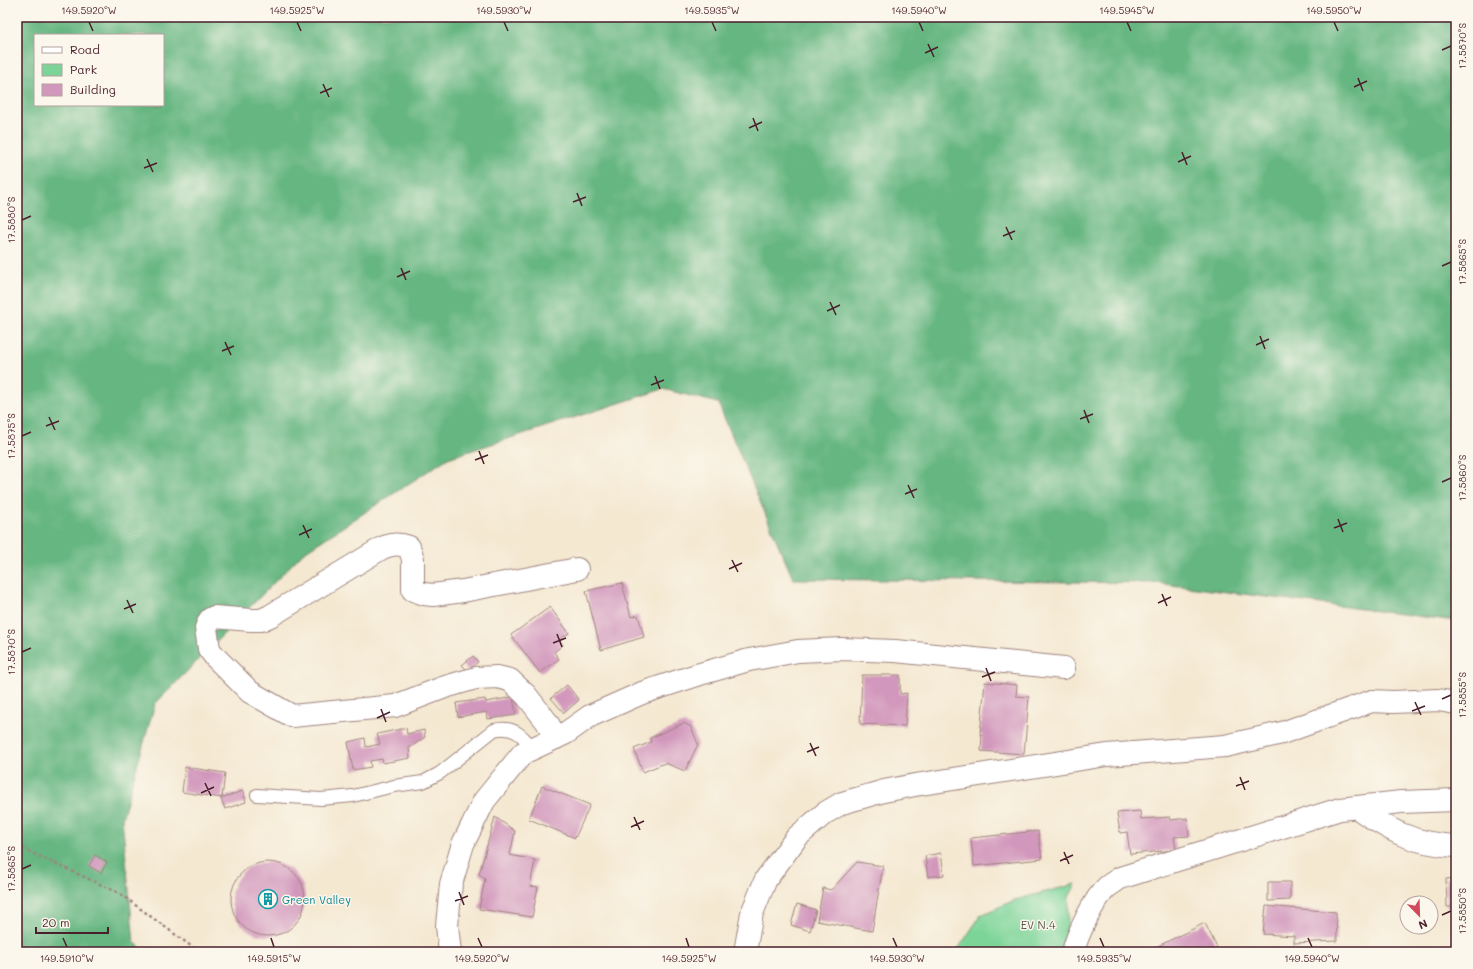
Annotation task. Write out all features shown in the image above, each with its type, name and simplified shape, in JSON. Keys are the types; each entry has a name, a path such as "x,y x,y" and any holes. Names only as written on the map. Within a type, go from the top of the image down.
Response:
{"street":[{"path":"556,738 526,695 510,680 497,677 476,678 445,687 395,706 292,716 250,692 221,665 209,649 206,628 210,619 214,617 260,620 270,616 391,544 401,544 409,547 414,563 413,590 424,594 463,591 577,569"},
{"path":"450,952 447,915 452,879 463,844 484,801 523,753 566,733 590,716 642,693 700,674 750,660 798,651 842,649 895,651 1064,668"},
{"path":"745,952 752,913 766,879 797,837 825,813 842,803 916,784 1100,756 1225,746 1282,733 1372,701 1393,702 1438,700 1456,703"},
{"path":"1073,952 1081,930 1098,897 1107,887 1120,878 1340,809 1427,800 1456,800"},
{"path":"1356,807 1381,825 1414,840 1436,845 1456,846"}],"lane":[{"path":"257,796 327,798 353,796 394,786 423,782 440,773 494,730 498,729 514,730 523,737 532,748"}],"path":[{"path":"17,846 119,893 199,952"}],"green space":[{"path":"17,17 1456,17 1456,621 1156,583 793,579 718,403 663,389 448,458 303,553 155,704 122,818 134,942 146,952 17,952"},
{"name":"EV N.4","path":"1076,884 1069,897 1066,952 959,952 958,949 981,915 1015,900"}],"building":[{"path":"622,583 631,617 638,615 644,637 601,650 586,591"},
{"path":"550,607 569,633 559,640 563,645 554,652 559,659 540,673 511,635"},
{"path":"473,656 478,662 468,671 462,665"},
{"path":"862,675 900,675 900,694 907,693 905,726 860,724"},
{"path":"985,682 1017,685 1016,696 1029,697 1024,754 981,751 982,734 980,735"},
{"path":"567,685 579,700 564,713 551,698"},
{"path":"513,697 516,715 488,719 486,712 458,717 456,703 485,699 486,702"},
{"path":"684,723 691,727 698,744 685,771 665,763 643,772 634,749 651,742 650,738"},
{"path":"406,728 407,734 424,730 425,737 409,748 410,758 383,763 382,759 370,761 371,767 353,770 348,742 365,738 366,747 380,744 377,734"},
{"path":"185,767 225,773 222,798 182,792"},
{"path":"542,786 590,805 575,838 529,819"},
{"path":"243,791 246,802 225,809 221,798"},
{"path":"1140,811 1141,819 1170,817 1171,820 1187,818 1189,836 1174,837 1176,850 1130,854 1127,832 1120,833 1117,813"},
{"path":"495,817 515,831 510,855 535,860 530,886 538,887 532,917 479,909 485,879 479,874"},
{"path":"1038,831 1042,859 974,866 971,838"},
{"path":"941,853 944,875 928,877 925,856"},
{"path":"95,855 107,862 101,873 89,866"},
{"name":"Green Valley","path":"261,862 275,862 289,868 299,878 305,892 305,906 299,920 289,930 275,936 261,936 247,930 237,920 231,906 231,892 237,878 247,868"},
{"path":"857,862 883,866 872,931 817,921 823,888 831,890"},
{"path":"1456,878 1456,907 1447,907 1446,879"},
{"path":"1268,882 1290,882 1290,900 1268,901"},
{"path":"797,904 816,910 810,931 791,925"},
{"path":"1266,906 1336,912 1337,941 1294,943 1294,936 1263,934"},
{"path":"1205,923 1219,952 1154,952 1152,949"}],"place":[{"name":"Green Valley","path":"268,899"}]}
